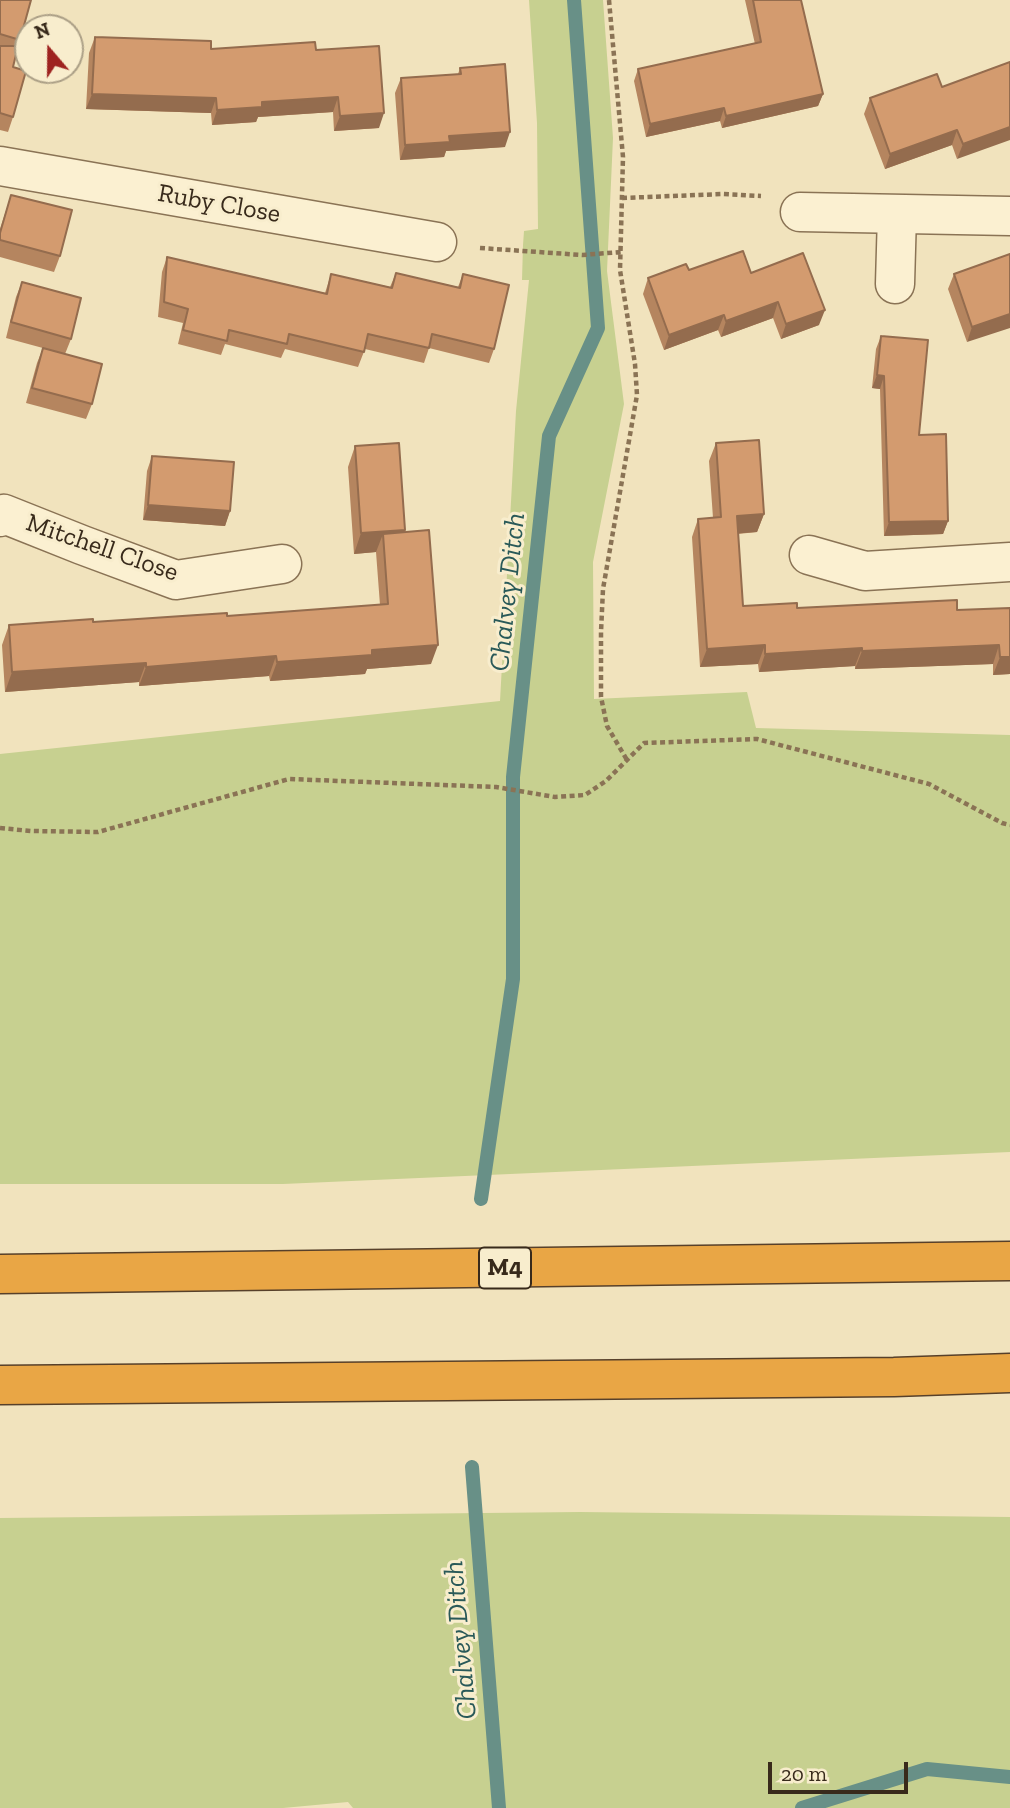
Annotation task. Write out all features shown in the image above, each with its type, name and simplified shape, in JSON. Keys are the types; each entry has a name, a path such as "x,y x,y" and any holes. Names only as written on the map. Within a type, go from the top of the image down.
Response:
{"highway":[{"name":"M4","path":"0,1274 1010,1261"},
{"path":"0,1385 894,1377 1010,1373"},
{"path":"894,1377 1010,1390"}],"street":[{"name":"Ruby Close","path":"0,166 437,242"},
{"path":"800,212 1010,216"},
{"path":"895,284 897,214"},
{"name":"Mitchell Close","path":"1,511 176,580 282,564"},
{"path":"809,555 865,571 1010,562"}],"path":[{"path":"608,0 623,158 621,252 624,303 635,364 637,395 603,589 601,697 607,726 627,760"},
{"path":"622,198 723,194 788,198 800,212"},
{"path":"437,242 498,250 582,255 621,252"},
{"path":"0,828 97,832 289,779 496,787 555,797 585,795 606,781 644,743 757,739 929,784 1010,825"}],"green space":[{"path":"529,0 603,0 613,138 607,271 624,404 593,562 594,699 747,692 756,728 1010,735 1010,1152 283,1184 0,1184 0,754 500,701 516,411 529,280 522,280 524,231 538,229 537,123"},
{"path":"580,1512 1010,1517 1010,1808 353,1808 348,1802 283,1808 0,1808 0,1518"}],"building":[{"path":"0,0 31,0 27,14 14,14 14,38 0,34"},
{"path":"753,0 801,0 823,94 726,116 724,108 650,124 638,69 761,42"},
{"path":"95,37 211,41 211,49 315,42 316,50 379,46 384,113 340,116 338,97 262,102 262,107 217,110 216,98 92,94"},
{"path":"0,46 14,46 14,84 22,84 13,117 0,113"},
{"path":"1010,62 1010,127 963,144 957,130 890,154 870,98 937,74 942,87"},
{"path":"505,64 510,132 449,136 450,142 405,145 401,78 461,74 460,68"},
{"path":"11,195 72,210 60,256 0,240"},
{"path":"743,251 751,273 803,253 825,310 786,324 778,302 726,321 724,315 669,335 648,278 686,264 689,270"},
{"path":"1010,254 1010,314 972,327 954,274"},
{"path":"167,257 327,294 331,274 392,288 396,273 460,288 463,274 509,285 494,349 432,334 429,348 368,334 364,352 289,334 287,344 229,330 227,341 183,330 188,309 164,302"},
{"path":"22,282 81,298 71,339 11,322"},
{"path":"881,336 928,340 919,435 946,434 948,521 889,522 884,376 877,375"},
{"path":"43,348 102,364 92,404 32,388"},
{"path":"759,440 764,514 737,516 743,606 797,603 797,608 957,600 957,610 1010,608 1010,657 1000,657 999,645 862,651 862,648 765,654 765,645 707,649 698,519 721,517 716,443"},
{"path":"399,443 405,530 361,533 355,446"},
{"path":"152,456 234,462 230,511 148,505"},
{"path":"429,530 438,645 372,650 372,655 277,662 276,656 146,667 146,663 12,672 9,625 227,613 227,616 388,604 383,534"}],"waterway":[{"name":"Chalvey Ditch","path":"481,1199 513,979 513,777 549,436 598,328 574,0"},
{"name":"Chalvey Ditch","path":"472,1467 499,1808"},
{"name":"Chalvey Ditch","path":"802,1808 927,1769 1010,1777"}]}
